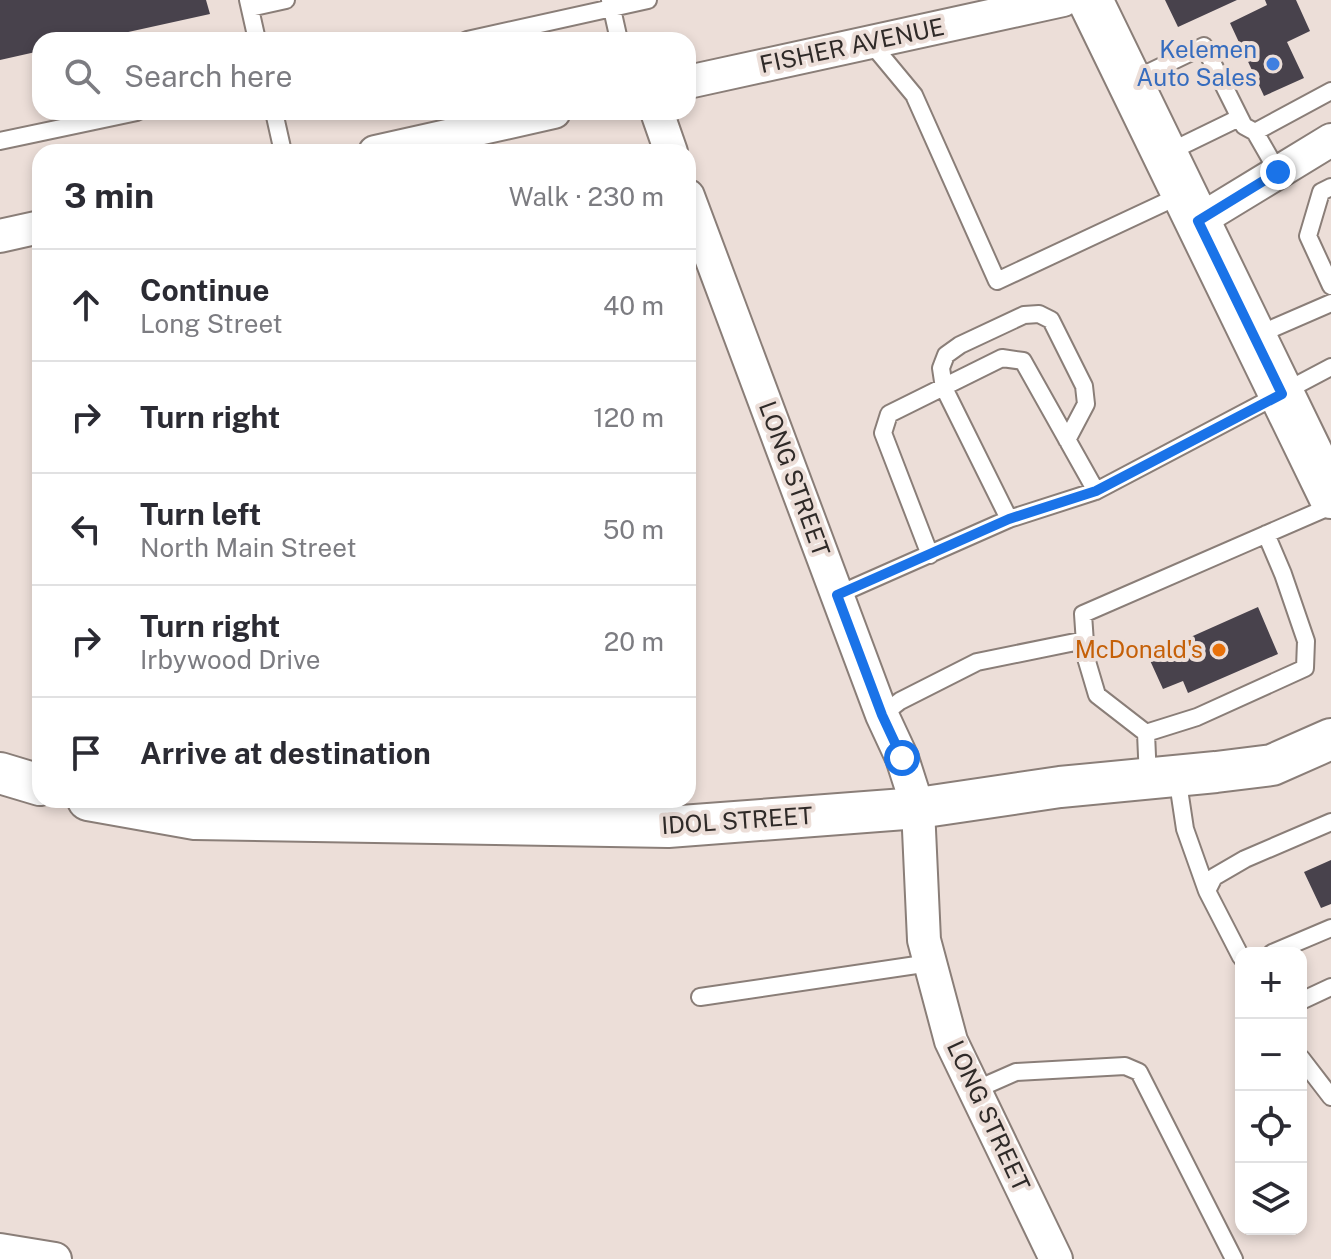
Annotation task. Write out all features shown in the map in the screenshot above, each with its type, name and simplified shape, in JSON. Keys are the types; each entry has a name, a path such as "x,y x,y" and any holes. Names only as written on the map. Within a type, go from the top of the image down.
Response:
{"main road":[{"path":"1090,0 1331,496"}],"street":[{"name":"FISHER AVENUE","path":"696,80 1063,0"},
{"path":"472,142 532,120"},
{"path":"660,120 668,144"},
{"path":"1191,207 1278,172 1331,140"},
{"name":"LONG STREET","path":"696,217 882,715 902,758 918,808 924,940 951,1041 1056,1259"},
{"path":"0,236 32,229"},
{"name":"IDOL STREET","path":"133,808 195,819 668,827 918,808 1060,787 1272,765 1331,739"},
{"path":"0,773 32,783"},
{"path":"0,1250 55,1259"}],"lane":[{"path":"255,32 249,4 286,0"},
{"path":"499,32 611,4 648,0"},
{"path":"611,4 617,32"},
{"path":"870,42 914,95 997,281 1191,207"},
{"path":"1130,81 1204,46 1239,118 1244,126 1255,132 1278,172"},
{"path":"1255,132 1331,91"},
{"path":"1165,154 1239,118"},
{"path":"0,141 99,120"},
{"path":"276,120 281,144"},
{"path":"1331,187 1321,192 1308,236 1331,286"},
{"path":"1254,336 1331,303"},
{"path":"1009,519 944,388 941,368 946,355 960,345 1024,315 1039,314 1051,320 1084,386 1086,404 1067,440"},
{"path":"930,555 883,433 889,414 1002,358 1023,361 1096,491"},
{"path":"837,595 1009,519 1096,491 1331,367"},
{"path":"1236,947 1207,891 1146,733 1097,695 1086,658 1083,614 1331,506"},
{"path":"1146,733 1197,717 1305,668 1306,641 1266,534"},
{"path":"882,715 900,701 977,662 1085,640"},
{"path":"1207,891 1214,877 1245,859 1331,822"},
{"path":"1286,947 1331,928"},
{"path":"700,997 930,963"},
{"path":"1307,998 1331,987"},
{"path":"975,1090 1016,1072 1125,1066 1139,1072 1232,1256"},
{"path":"1307,1066 1331,1097"}],"building":[{"path":"0,0 206,0 210,14 128,32 32,32 32,53 0,60"},
{"path":"1165,0 1237,0 1178,27"},
{"path":"1265,0 1296,0 1310,31 1287,42 1304,78 1264,96 1230,23 1267,5"},
{"path":"1258,607 1278,654 1188,693 1183,681 1163,689 1148,656"},
{"path":"1331,860 1331,904 1321,908 1304,872"}],"place":[{"name":"Kelemen Auto Sales","path":"1273,64"},
{"name":"McDonald's","path":"1219,650"}],"route":[{"path":"902,758 882,715 837,595 1009,519 1096,491 1282,394 1198,221 1278,172"}]}
